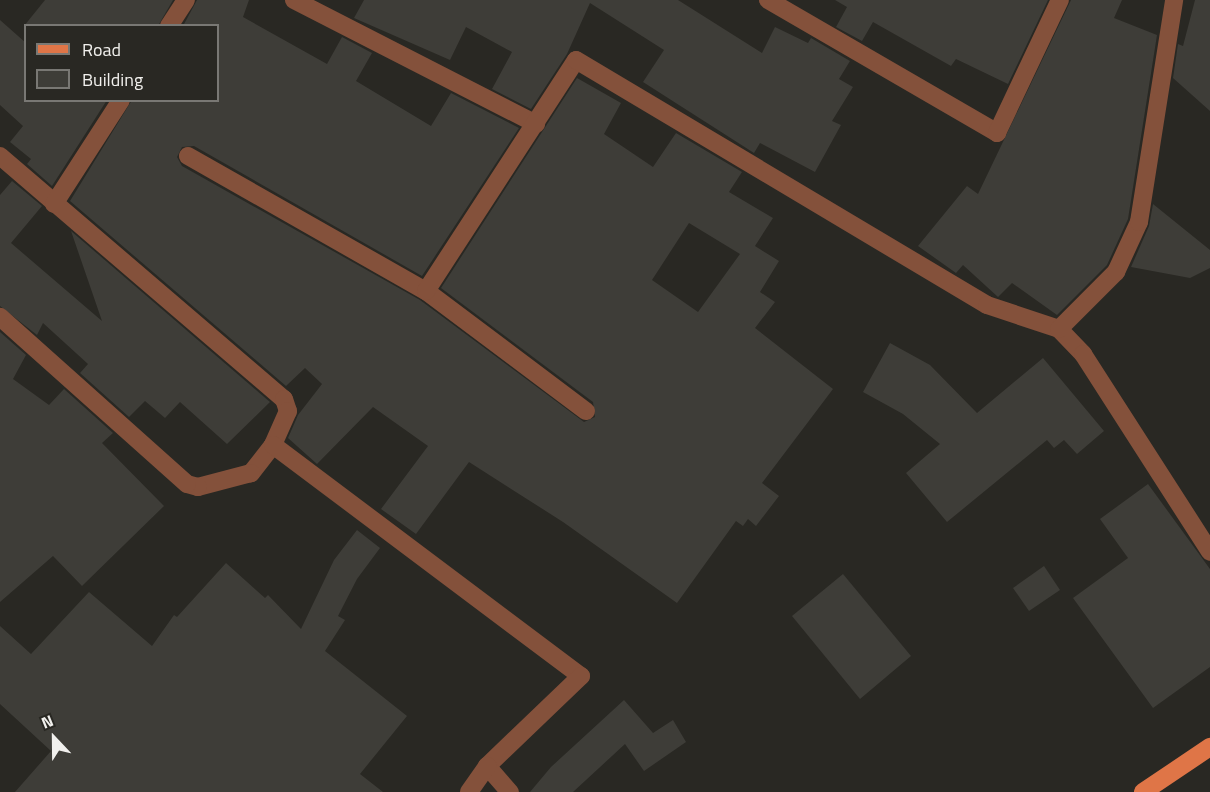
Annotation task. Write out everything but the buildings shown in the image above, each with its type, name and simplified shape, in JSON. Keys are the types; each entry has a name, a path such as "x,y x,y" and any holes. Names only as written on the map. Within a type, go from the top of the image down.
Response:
{"main road":[{"path":"1143,792 1210,747"}],"street":[{"path":"170,24 186,0"},
{"path":"294,0 536,124"},
{"path":"768,0 997,133 1060,0"},
{"path":"1059,329 1116,272 1139,222 1174,0"},
{"path":"426,291 576,60 987,305 1059,329 1083,354 1210,552"},
{"path":"54,204 120,102"},
{"path":"0,156 284,399 288,411 273,445 250,473 198,487 187,484 0,317"},
{"path":"188,156 426,291 586,411"},
{"path":"273,445 581,676 487,766 469,792"},
{"path":"487,766 510,792"}]}
